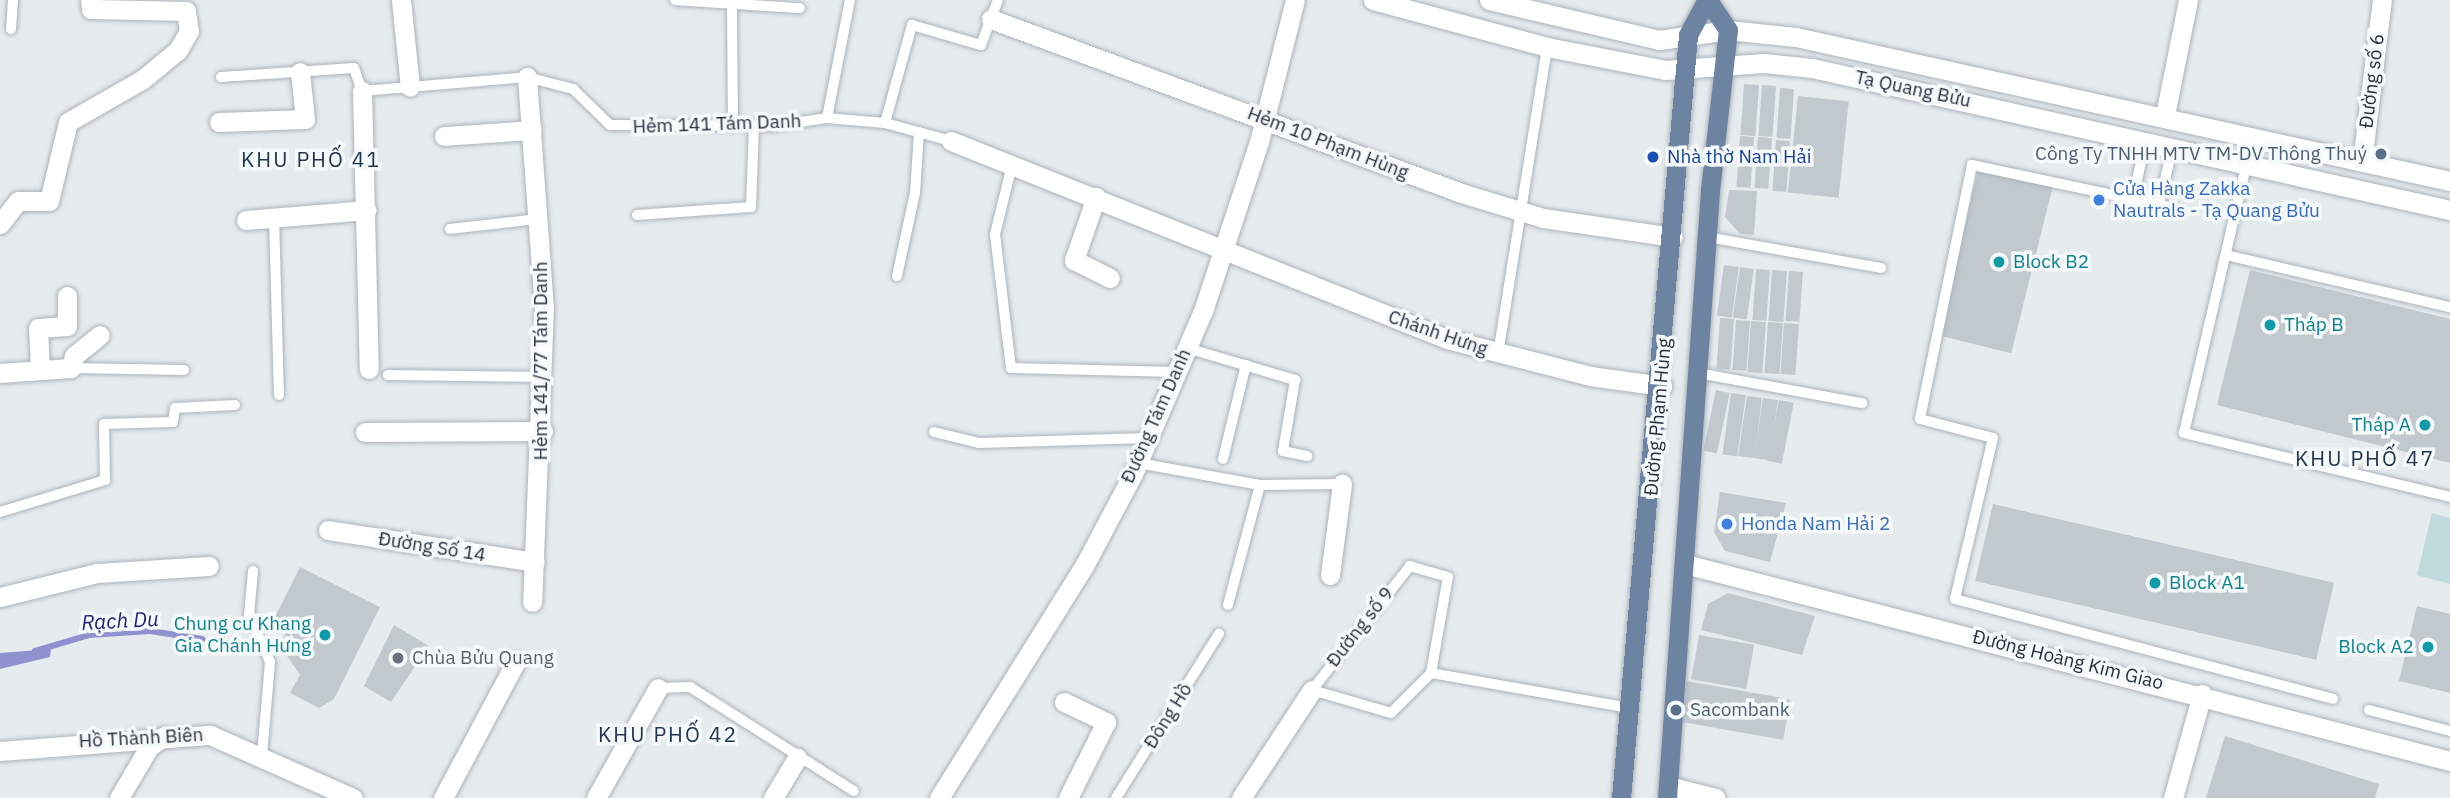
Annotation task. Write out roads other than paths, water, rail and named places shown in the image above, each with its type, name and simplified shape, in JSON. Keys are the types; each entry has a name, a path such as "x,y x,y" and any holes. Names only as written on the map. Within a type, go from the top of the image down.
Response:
{"main road":[{"path":"1688,35 1707,0 1728,30"},
{"name":"Đường Phạm Hùng","path":"1667,792 1720,68 1728,30"},
{"name":"Đường Phạm Hùng","path":"1621,798 1662,386 1688,35"}],"street":[{"path":"0,224 18,201 49,201 68,122 143,79 178,51 189,31 193,12 137,5 91,9 90,0"},
{"path":"401,0 410,87"},
{"name":"Đường Tám Danh","path":"939,798 1084,566 1138,463 1187,348 1224,248 1266,118 1296,0"},
{"name":"Tạ Quang Bửu","path":"1373,0 1547,47 1686,71 1764,63 1812,68 2160,141 2450,209"},
{"name":"Tạ Quang Bửu","path":"1489,0 1659,40 1728,30 1796,37 2165,115 2450,181"},
{"path":"2160,141 2188,0"},
{"name":"Đường số 6","path":"2362,162 2382,0"},
{"name":"Hẻm 10 Phạm Hùng","path":"991,19 1522,212 1673,237"},
{"path":"219,122 305,119 300,72"},
{"name":"Hẻm 141/77 Tám Danh","path":"527,77 538,219 545,377 532,602"},
{"path":"362,92 366,209 379,372"},
{"path":"444,136 531,130"},
{"name":"Hẻm 141 Tám Danh","path":"951,141 1224,248"},
{"path":"1096,197 1074,260 1110,278"},
{"path":"246,220 366,209"},
{"name":"Chánh Hưng","path":"1224,248 1498,354 1662,386"},
{"path":"40,370 38,328 67,326 67,296"},
{"path":"0,373 72,368 74,356 100,335"},
{"path":"365,432 543,431"},
{"path":"1330,575 1342,484"},
{"name":"Đường Số 14","path":"328,530 536,562"},
{"name":"Đường Hoàng Kim Giao","path":"1685,564 2202,694 2450,761"},
{"path":"0,597 97,573 209,566"},
{"path":"443,798 516,661"},
{"path":"596,798 657,688"},
{"path":"1241,798 1312,690"},
{"path":"2173,798 2202,694"},
{"path":"1064,702 1106,722 1068,798"},
{"name":"Hồ Thành Biên","path":"0,751 164,736 210,735 262,755 353,798"},
{"path":"119,798 149,747 164,736"},
{"path":"773,798 797,758"},
{"path":"1667,792 1716,798"}],"lane":[{"path":"11,29 13,0"},
{"path":"675,0 732,8 800,8"},
{"path":"827,118 850,0"},
{"path":"885,123 912,25 981,45 998,0"},
{"path":"732,8 733,126"},
{"path":"1498,354 1547,47"},
{"path":"221,77 354,68 362,92"},
{"name":"Hẻm 141 Tám Danh","path":"362,92 527,77 573,89 610,125 754,126 827,118 885,123 951,141"},
{"path":"637,215 751,207 754,126"},
{"path":"897,276 915,193 919,132"},
{"path":"2133,198 2160,141"},
{"path":"2159,204 2160,141"},
{"path":"2247,162 2184,433 2450,497"},
{"path":"1012,164 995,234 1011,368 1177,372"},
{"path":"2174,208 1972,165 1920,419 1993,438 1955,599 2333,699"},
{"path":"274,217 279,394"},
{"path":"450,229 538,219"},
{"path":"1707,237 1881,268"},
{"path":"2225,255 2450,307"},
{"path":"1187,348 1295,380 1283,451 1307,456"},
{"path":"1223,459 1246,365"},
{"path":"72,368 184,370"},
{"path":"379,372 545,377"},
{"path":"1698,373 1862,403"},
{"path":"0,512 105,480 104,424 173,422 175,408 235,405"},
{"path":"934,432 979,443 1148,438"},
{"path":"1138,463 1260,485 1342,484"},
{"path":"1228,605 1260,485"},
{"name":"Đường số 9","path":"1312,690 1410,565 1448,577 1431,673"},
{"path":"253,571 249,615 270,662 262,755"},
{"name":"Đông Hồ","path":"1116,798 1219,634"},
{"path":"1312,690 1391,713 1431,673 1629,708"},
{"path":"657,688 691,687 758,725 797,758 854,792"},
{"path":"2369,710 2450,731"}],"water":[{"path":"51,649 50,657 0,669 0,653"}],"waterway":[{"name":"Rạch Du","path":"35,651 89,635 150,631 202,639"}],"place":[{"name":"Công Ty TNHH MTV TM-DV Thông Thuý","path":"2381,154"},
{"name":"Nhà thờ Nam Hải","path":"1653,157"},
{"name":"Cửa Hàng Zakka Nautrals - Tạ Quang Bửu","path":"2099,200"},
{"name":"Block B2","path":"1999,262"},
{"name":"Tháp B","path":"2270,325"},
{"name":"Tháp A","path":"2425,425"},
{"name":"Honda Nam Hải 2","path":"1727,524"},
{"name":"Block A1","path":"2155,583"},
{"name":"Chung cư Khang Gia Chánh Hưng","path":"325,635"},
{"name":"Block A2","path":"2428,647"},
{"name":"Chùa Bửu Quang","path":"398,658"},
{"name":"Sacombank","path":"1676,710"}],"district":[{"name":"KHU PHỐ 41","path":"311,159"},
{"name":"KHU PHỐ 47","path":"2365,458"},
{"name":"KHU PHỐ 42","path":"668,734"}]}
